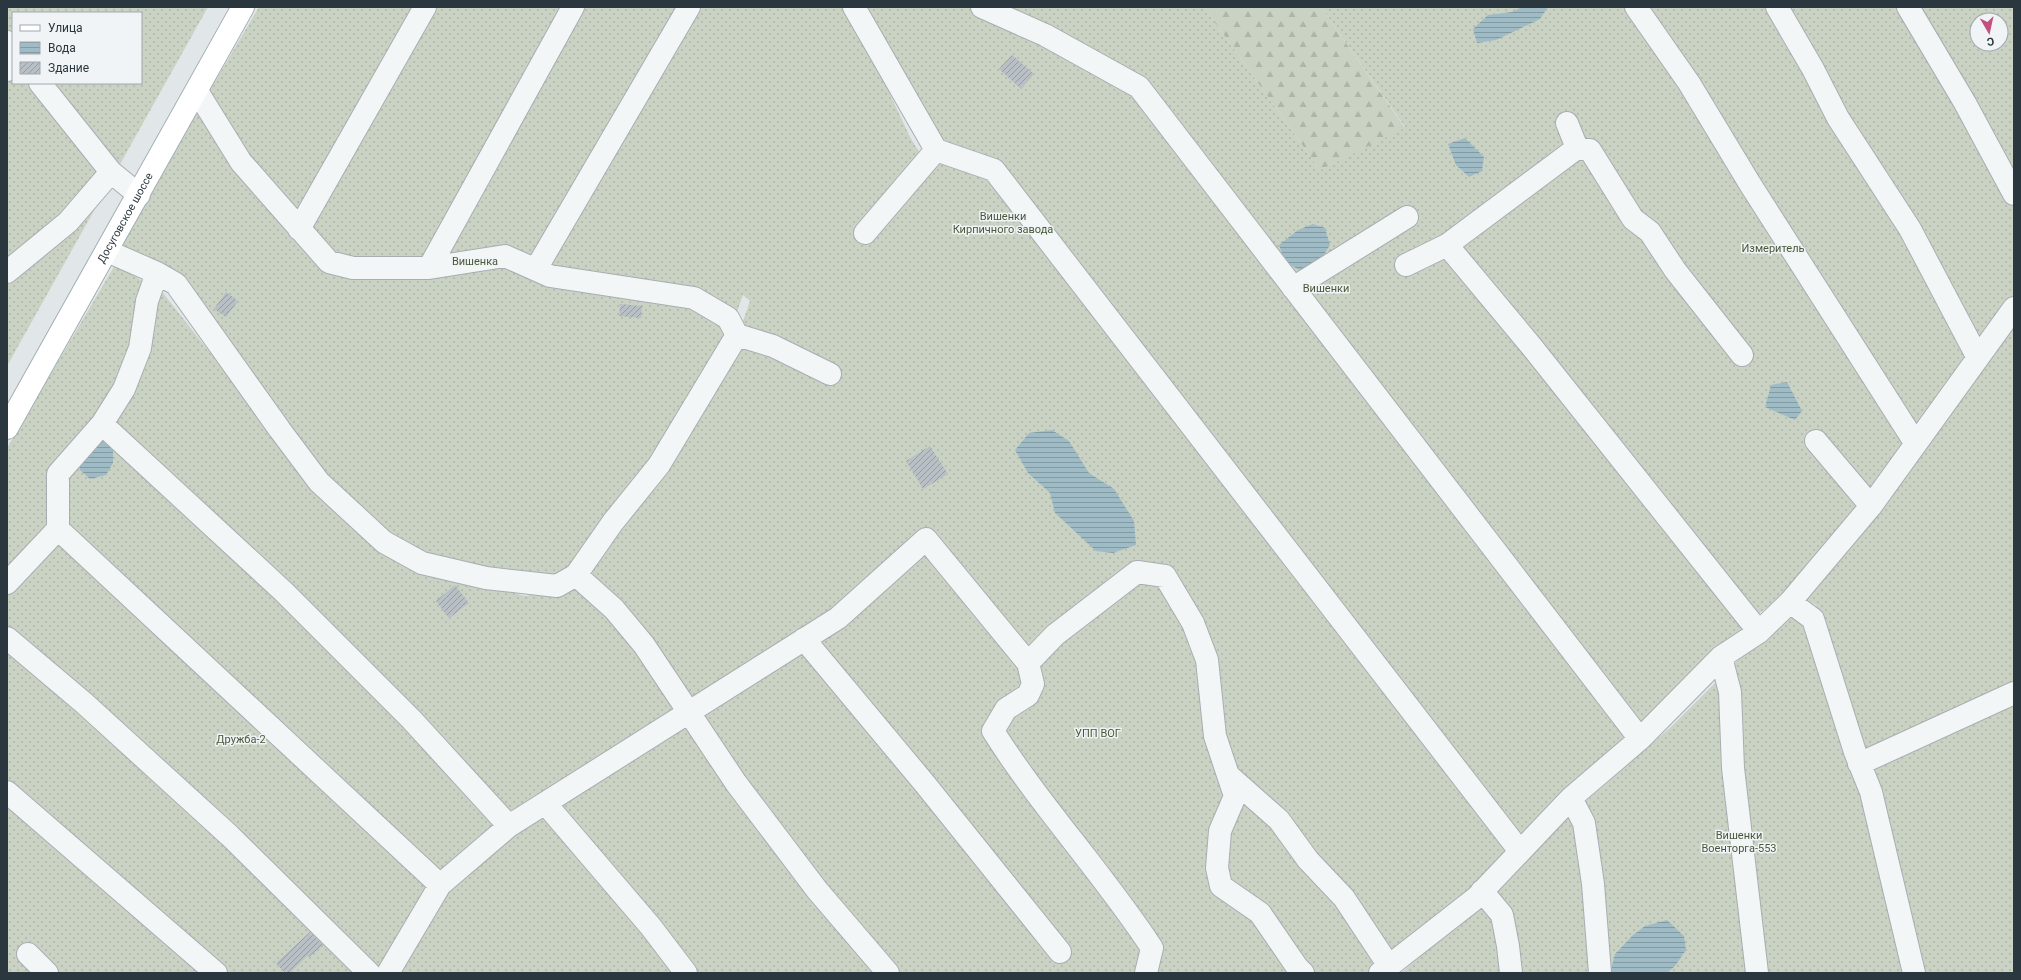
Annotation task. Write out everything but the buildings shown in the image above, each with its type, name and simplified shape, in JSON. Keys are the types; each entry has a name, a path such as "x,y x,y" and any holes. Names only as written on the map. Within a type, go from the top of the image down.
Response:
{"main road":[{"name":"Досуговское шоссе","path":"7,428 244,7"}],"lane":[{"path":"299,229 425,7"},
{"path":"429,268 573,7"},
{"path":"536,269 689,7"},
{"path":"854,7 936,150 994,170 1519,850"},
{"path":"982,7 1045,34 1139,87 1640,739"},
{"path":"1636,7 1689,83 1750,184 1916,444"},
{"path":"1777,7 1813,68 1838,118 1910,229 1978,358"},
{"path":"1908,7 1965,103 2014,194"},
{"path":"41,84 111,172 139,195"},
{"path":"197,91 241,162 329,262 353,268 429,268 505,256 550,276 694,298 728,318 737,335 773,346 830,374"},
{"path":"1567,123 1577,148"},
{"path":"1406,265 1447,245 1577,148 1590,150 1634,219 1650,232 1675,270 1742,355"},
{"path":"865,233 936,150"},
{"path":"7,272 68,222 111,172"},
{"path":"1293,288 1407,217"},
{"path":"1447,245 1532,347 1759,632"},
{"path":"107,252 157,273 176,284 280,430 320,482 384,542 422,563 486,578 556,586 576,575 613,522 659,465 737,335"},
{"path":"7,583 58,529 58,474 102,424 124,389 140,348 147,301 157,273"},
{"path":"1228,775 1279,820 1308,860 1344,898 1384,969 1476,898 1519,850 1571,798 1640,739 1721,657 1759,632 1790,602 1871,506 2014,308"},
{"path":"102,424 295,604 411,719 509,826"},
{"path":"1816,441 1871,506"},
{"path":"58,529 440,884"},
{"path":"388,973 440,884 509,826 838,618 926,539 1028,663 1033,684 1028,695 1006,709 993,732 1016,767 1131,915 1152,948 1146,973"},
{"path":"1028,663 1055,635 1137,572 1164,576 1193,623 1208,660 1216,736 1235,796 1220,831 1217,868 1221,886 1260,913 1303,973"},
{"path":"576,575 614,609 644,645 736,783 817,890 888,973"},
{"path":"1790,602 1813,619 1859,764 1871,792 1914,973"},
{"path":"7,638 84,703 230,836 368,973"},
{"path":"804,639 925,784 1060,952"},
{"path":"1721,657 1730,692 1733,768 1757,973"},
{"path":"1859,764 2014,693"},
{"path":"7,792 216,973"},
{"path":"1571,798 1584,823 1593,884 1600,973"},
{"path":"545,803 651,927 686,973"},
{"path":"1482,891 1502,915 1511,973"},
{"path":"28,954 47,973"}],"green space":[{"path":"7,7 208,7 7,366"},
{"path":"259,7 849,7 910,137 928,167 943,149 863,7 1204,7 1320,170 1405,127 1321,7 2014,7 2014,973 1401,973 1458,923 1583,804 1671,727 1788,610 1807,632 1887,823 1816,605 1791,590 1757,615 1436,245 1744,631 1574,785 1445,913 1369,973 7,973 7,448 115,265 163,293 237,387 307,486 385,554 473,582 525,596 576,588 734,347 750,301 743,295 728,337 658,449 569,570 548,578 512,580 395,546 317,475 172,277 119,244"},
{"path":"1204,7 1321,7 1405,128 1320,170"}],"water":[{"path":"1522,7 1548,7 1540,19 1496,40 1477,43 1473,29 1488,15 1512,12"},
{"path":"1465,138 1484,157 1482,171 1469,177 1456,165 1448,144"},
{"path":"1313,224 1325,228 1330,245 1320,261 1301,271 1285,262 1279,245 1298,230"},
{"path":"1787,382 1802,411 1795,420 1765,407 1771,385"},
{"path":"1052,430 1069,441 1089,473 1114,489 1134,521 1136,545 1113,553 1096,551 1055,513 1050,493 1028,473 1015,450 1029,433"},
{"path":"101,442 113,445 113,463 106,475 90,479 80,470 78,461"},
{"path":"1667,920 1684,936 1686,950 1675,966 1667,973 1610,973 1615,954 1633,935 1645,926"}],"park label":[{"name":"Вишенки Кирпичного завода","path":"1003,222"},
{"name":"Измеритель","path":"1773,248"},
{"name":"Вишенка","path":"475,261"},
{"name":"Вишенки","path":"1326,288"},
{"name":"УПП ВОГ","path":"1098,733"},
{"name":"Дружба-2","path":"241,739"},
{"name":"Вишенки Военторга-553","path":"1739,841"}]}
